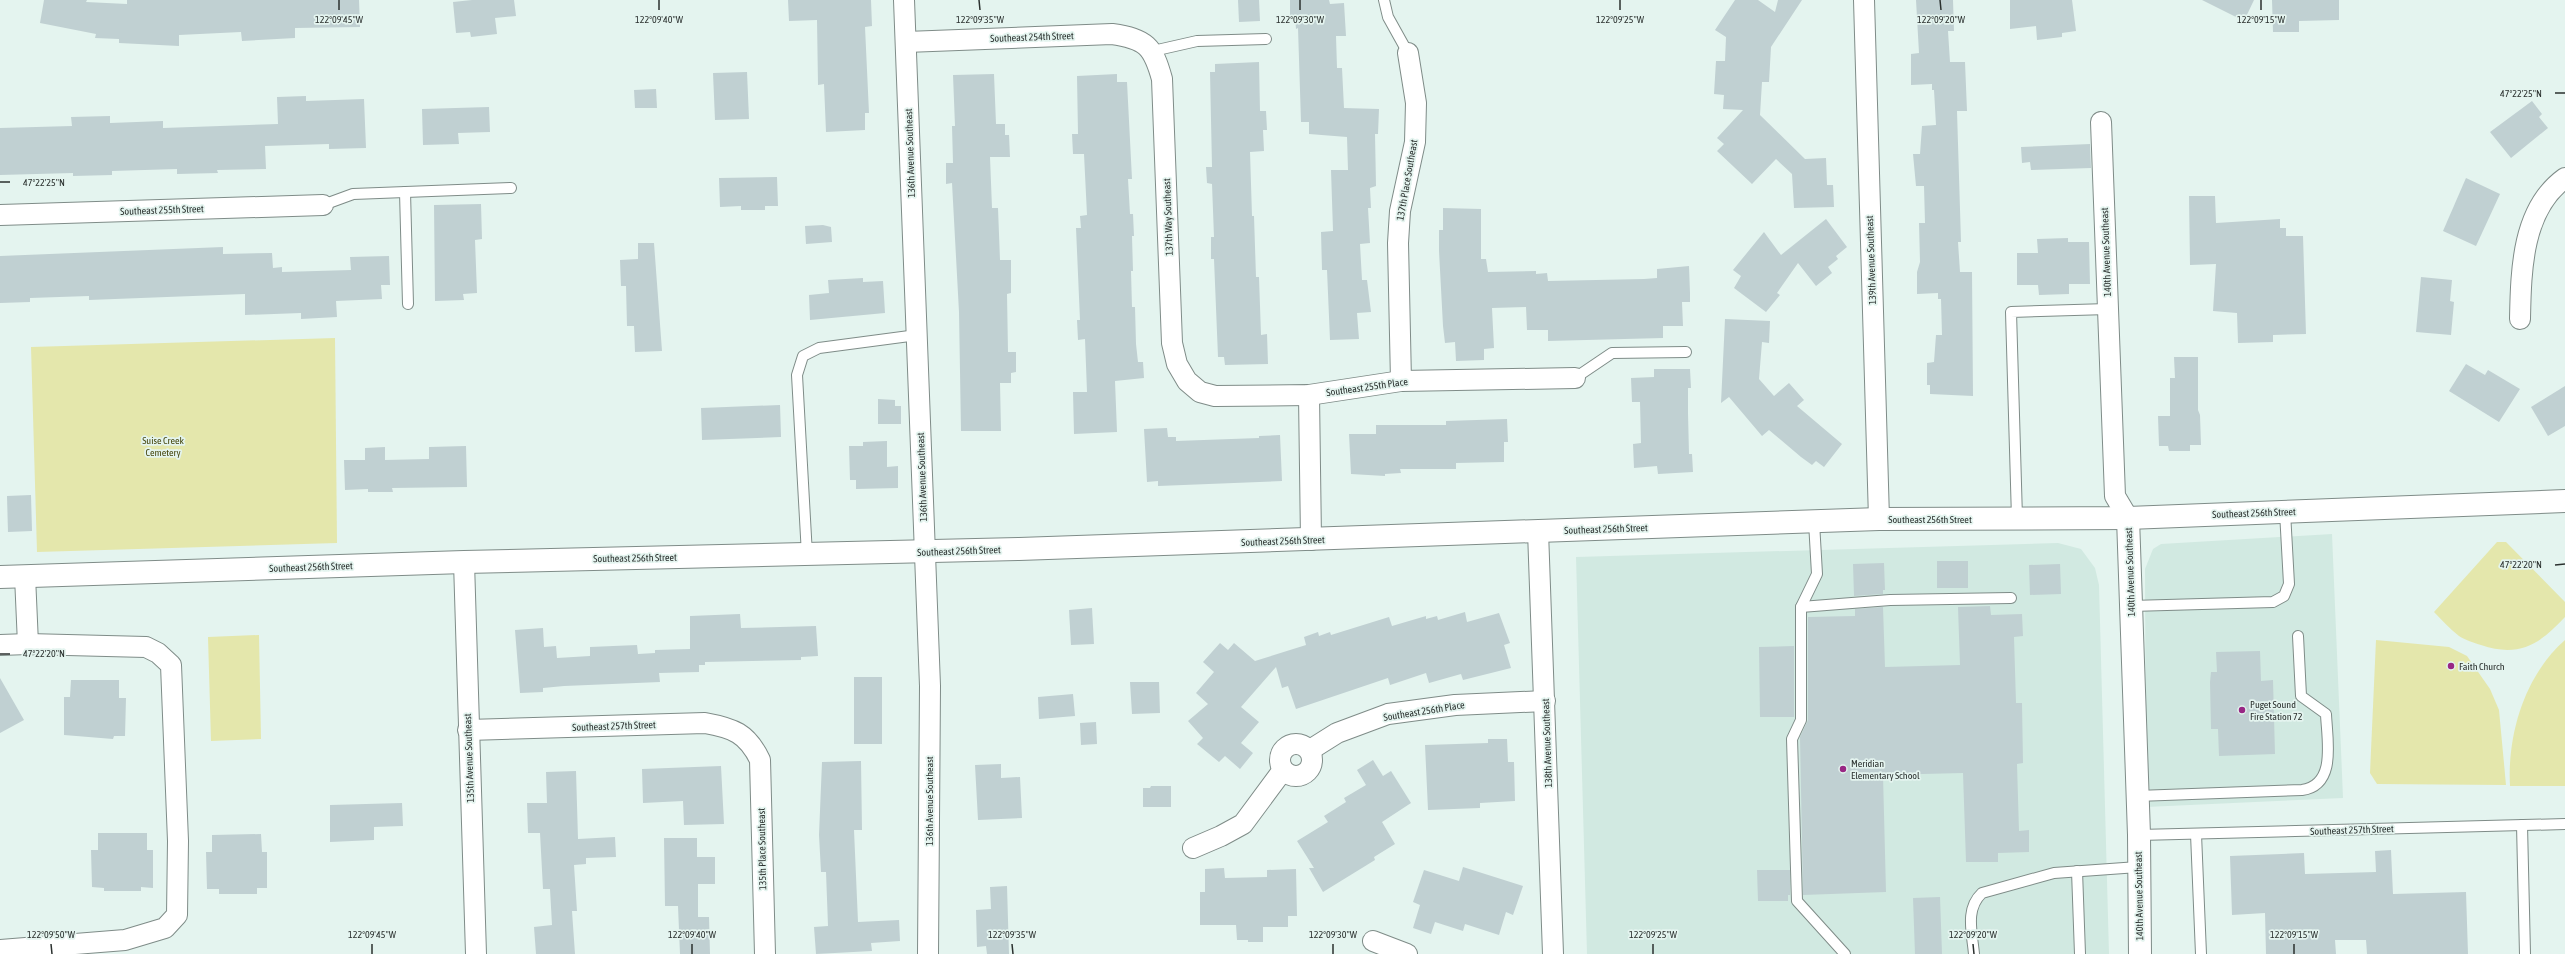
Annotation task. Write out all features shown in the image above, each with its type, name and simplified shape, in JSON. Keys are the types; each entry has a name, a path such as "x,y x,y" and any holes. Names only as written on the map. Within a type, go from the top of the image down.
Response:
{"main road":[{"name":"Southeast 256th Street","path":"0,577 464,562 925,552 1311,540 1879,519 2128,518 2565,501"},
{"name":"140th Avenue Southeast","path":"2128,518 2139,835 2138,867 2140,954"}],"street":[{"name":"136th Avenue Southeast","path":"904,0 930,686 928,954"},
{"name":"139th Avenue Southeast","path":"1864,0 1879,519"},
{"name":"Southeast 254th Street","path":"906,42 1112,34 1132,37 1153,51"},
{"name":"137th Way Southeast","path":"1153,51 1162,79 1172,344 1177,364 1187,381"},
{"name":"137th Place Southeast","path":"1401,381 1398,243 1400,211 1415,142 1416,103 1408,53"},
{"name":"140th Avenue Southeast","path":"2101,122 2115,496 2128,518"},
{"path":"2520,319 2521,277 2527,241 2538,210 2555,185 2565,178"},
{"name":"Southeast 255th Street","path":"0,215 323,205"},
{"name":"Southeast 255th Place","path":"1187,381 1200,392 1215,396 1309,395 1401,381 1575,378"},
{"path":"1309,395 1311,540"},
{"name":"138th Avenue Southeast","path":"1538,531 1554,954"},
{"name":"135th Avenue Southeast","path":"464,562 476,954"},
{"path":"25,576 28,644"},
{"path":"0,645 28,644 146,647 158,653 171,665 178,841 177,915 165,928 125,940 0,950"},
{"name":"Southeast 256th Place","path":"1193,848 1221,836 1243,824 1283,770 1294,776 1306,773 1313,762 1310,750 1337,733 1388,714 1455,705 1545,701"},
{"name":"Southeast 257th Street","path":"468,730 705,723 725,726 743,736 753,745"},
{"name":"135th Place Southeast","path":"753,745 760,760 765,954"},
{"path":"1373,941 1407,954"}],"lane":[{"path":"1384,0 1388,17 1408,53"},
{"path":"1153,51 1198,41 1266,39"},
{"path":"323,205 353,194 511,188"},
{"path":"405,192 408,304"},
{"path":"2017,518 2010,312 2108,309"},
{"path":"807,554 796,375 803,356 819,348 917,335"},
{"path":"1575,378 1612,353 1686,352"},
{"path":"2131,606 2273,602 2284,596 2289,584 2285,512"},
{"path":"1814,522 1817,574 1801,607 1801,720 1792,739 1797,901 1845,954"},
{"path":"1801,607 1890,600 2011,598"},
{"path":"2137,796 2302,790 2318,783 2328,767 2326,714 2301,696 2298,636"},
{"name":"Southeast 257th Street","path":"2139,835 2565,824"},
{"path":"2522,825 2525,954"},
{"path":"2196,834 2201,954"},
{"path":"1974,954 1971,909 1973,901 1982,893 2054,873 2138,867"},
{"path":"2077,871 2080,954"}],"shaded area":[{"path":"2332,534 2343,798 2146,807 2145,569 2153,549 2161,544"},
{"name":"Meridian Elementary School","path":"2058,543 2081,549 2095,568 2099,585 2109,954 1587,954 1576,557"}],"green space":[{"name":"Suise Creek Cemetery","path":"335,338 337,543 37,552 31,347"},
{"path":"2497,542 2506,542 2565,602 2565,617 2547,635 2528,646 2518,649 2494,649 2467,640 2459,636 2434,612"},
{"path":"259,635 261,739 211,741 208,637"},
{"path":"2376,640 2449,647 2467,656 2490,689 2499,710 2506,785 2377,784 2370,773"},
{"path":"2565,640 2565,786 2510,786 2512,746 2521,707 2539,670 2551,654"}],"building":[{"path":"44,0 87,0 86,2 127,4 127,0 359,0 360,27 295,28 295,38 242,41 241,32 179,35 179,46 119,43 119,39 95,38 96,34 40,23"},
{"path":"472,0 514,0 516,16 495,18 497,34 471,37 470,32 456,33 453,2"},
{"path":"788,0 871,0 872,26 865,27 869,113 865,113 865,130 826,132 824,84 818,85 817,20 789,21"},
{"path":"1238,0 1259,0 1260,21 1239,22"},
{"path":"1290,0 1329,0 1330,4 1344,3 1346,36 1336,36 1337,68 1342,68 1344,108 1379,109 1378,134 1375,134 1376,186 1370,188 1371,208 1368,208 1370,243 1360,244 1362,280 1367,280 1371,312 1357,313 1359,339 1330,340 1327,270 1322,270 1321,232 1333,231 1331,170 1348,170 1347,137 1309,134 1309,122 1301,122 1298,28 1296,29 1295,16 1290,16"},
{"path":"1735,0 1758,0 1775,12 1778,0 1802,0 1771,47 1769,82 1762,82 1760,115 1805,159 1826,158 1827,185 1833,185 1834,207 1794,208 1792,174 1776,159 1752,184 1717,151 1724,144 1717,138 1743,110 1723,109 1724,95 1714,94 1716,61 1725,61 1726,37 1715,30"},
{"path":"1916,0 1953,0 1954,31 1948,31 1950,62 1965,62 1967,111 1957,111 1961,242 1958,242 1960,272 1972,272 1973,396 1930,394 1930,385 1927,385 1927,363 1934,362 1936,335 1942,335 1941,299 1938,299 1938,293 1917,294 1917,272 1920,262 1919,223 1925,223 1924,186 1916,186 1913,154 1920,154 1922,126 1936,125 1934,90 1932,90 1932,84 1911,85 1911,54 1919,53"},
{"path":"2010,0 2072,0 2076,31 2062,33 2062,37 2037,40 2036,26 2010,29"},
{"path":"2202,0 2254,0 2244,21"},
{"path":"2272,0 2339,0 2339,20 2299,21 2299,32 2273,32"},
{"path":"1259,62 1260,111 1266,111 1267,130 1263,130 1264,151 1250,152 1256,277 1259,277 1261,335 1267,334 1268,364 1225,365 1224,357 1218,357 1214,259 1211,259 1211,237 1214,237 1212,184 1207,183 1206,167 1212,167 1210,72 1215,72 1215,64"},
{"path":"747,72 749,119 715,120 713,73"},
{"path":"994,74 996,124 1005,124 1005,135 1009,135 1010,157 990,157 992,208 998,208 1000,260 1011,260 1011,293 1007,294 1008,352 1016,352 1016,372 1011,373 1011,383 1000,383 1001,431 961,431 959,312 952,183 946,184 946,163 953,163 952,126 955,126 953,75"},
{"path":"1117,74 1117,82 1127,82 1132,179 1128,179 1130,214 1133,214 1134,236 1132,236 1133,271 1131,271 1132,307 1135,307 1138,362 1143,362 1144,378 1115,381 1117,432 1074,434 1073,392 1087,392 1085,339 1078,340 1077,320 1080,320 1076,228 1081,228 1080,216 1087,215 1084,154 1073,154 1072,134 1078,134 1077,76"},
{"path":"656,89 657,108 635,108 634,90"},
{"path":"306,96 306,101 364,99 366,148 329,149 329,144 265,146 266,169 217,170 218,173 177,174 177,169 112,171 112,175 73,176 73,173 0,175 0,128 72,126 71,117 110,116 110,123 163,121 163,128 278,124 277,97"},
{"path":"2532,101 2542,114 2539,117 2548,128 2511,158 2490,132"},
{"path":"489,107 490,132 458,133 459,144 423,145 422,109"},
{"path":"2090,144 2091,168 2031,170 2030,162 2022,163 2021,147"},
{"path":"777,177 778,206 765,206 765,210 741,210 741,206 720,207 719,178"},
{"path":"2466,178 2500,194 2476,246 2443,231"},
{"path":"2189,196 2215,196 2216,223 2280,219 2280,228 2286,228 2286,236 2303,236 2306,334 2273,335 2273,342 2238,343 2237,313 2213,311 2216,264 2190,265"},
{"path":"481,204 482,239 475,240 477,293 463,294 464,300 435,301 434,205"},
{"path":"1443,208 1481,209 1481,259 1486,259 1488,272 1536,271 1536,274 1547,273 1548,281 1644,279 1657,278 1657,269 1689,266 1690,302 1682,302 1683,326 1663,326 1663,338 1548,341 1548,330 1527,330 1526,307 1492,308 1494,348 1484,349 1484,360 1456,361 1455,342 1445,343 1443,326 1439,230 1443,230"},
{"path":"1826,219 1847,247 1836,256 1838,259 1828,267 1832,273 1816,286 1798,263 1777,293 1780,295 1766,312 1734,288 1741,276 1733,270 1764,232 1781,255"},
{"path":"823,225 831,227 832,242 806,244 805,226"},
{"path":"2068,238 2068,242 2089,242 2090,284 2069,284 2069,294 2039,295 2038,285 2017,285 2017,253 2038,253 2037,239"},
{"path":"638,243 654,243 662,351 635,352 634,326 627,326 626,286 621,286 620,260 638,259"},
{"path":"223,247 223,254 272,253 273,268 282,267 282,272 351,270 350,257 389,256 390,285 381,285 382,299 336,301 337,317 301,319 301,313 245,315 245,294 89,300 89,296 30,298 30,302 0,303 0,256"},
{"path":"2421,277 2452,280 2450,301 2454,302 2451,335 2416,332"},
{"path":"863,278 863,282 883,281 885,313 810,320 809,295 829,293 828,280"},
{"path":"1725,319 1770,321 1769,343 1762,342 1759,379 1774,396 1789,383 1804,400 1797,406 1842,444 1824,467 1816,461 1812,465 1769,430 1762,436 1729,397 1721,403"},
{"path":"2174,357 2198,357 2198,410 2200,415 2201,445 2190,445 2190,451 2169,451 2168,446 2159,446 2158,416 2170,416 2170,378 2175,378"},
{"path":"2466,364 2485,375 2488,370 2520,389 2499,422 2449,391"},
{"path":"1654,369 1690,369 1691,388 1688,388 1689,454 1692,454 1693,472 1658,474 1657,466 1634,468 1633,444 1641,443 1640,402 1632,402 1631,378 1654,377"},
{"path":"2565,386 2565,426 2548,436 2531,407"},
{"path":"878,399 895,400 895,406 901,406 901,424 878,424"},
{"path":"780,405 781,437 702,440 701,408"},
{"path":"1507,419 1508,442 1504,442 1504,462 1456,463 1456,469 1400,469 1401,473 1385,474 1385,476 1351,474 1349,434 1376,434 1376,425 1446,425 1446,421"},
{"path":"1167,428 1168,437 1176,437 1176,441 1259,438 1259,436 1280,435 1282,481 1158,486 1158,481 1147,482 1144,429"},
{"path":"887,441 887,467 898,466 898,488 856,489 856,480 850,480 849,446 863,446 863,442"},
{"path":"466,446 467,487 392,488 393,492 368,492 368,489 345,490 344,460 365,460 365,448 385,447 385,460 429,459 429,447"},
{"path":"31,495 32,531 8,532 7,496"},
{"path":"1937,561 1968,561 1968,588 1937,588"},
{"path":"1884,563 1885,590 1883,590 1883,594 1854,596 1853,564"},
{"path":"2060,564 2061,594 2030,595 2029,565"},
{"path":"1990,606 1991,615 2022,614 2023,636 2014,637 2016,703 2022,703 2023,763 2017,764 2019,831 2029,830 2029,852 1998,853 1998,862 1966,862 1963,773 1883,775 1886,892 1803,895 1800,737 1808,720 1808,617 1855,616 1855,609 1883,607 1885,667 1960,665 1958,607"},
{"path":"1092,608 1094,644 1071,645 1069,610"},
{"path":"1465,612 1467,622 1499,613 1510,643 1504,645 1511,668 1463,680 1461,674 1429,683 1426,673 1390,685 1388,678 1296,709 1288,686 1282,688 1276,667 1241,707 1259,722 1241,743 1253,753 1240,769 1225,756 1219,762 1197,744 1203,738 1188,721 1208,704 1196,693 1214,672 1203,662 1220,643 1228,650 1234,643 1255,661 1306,645 1304,637 1318,632 1319,636 1330,632 1331,635 1389,617 1392,626 1426,616 1426,619 1437,616 1438,620"},
{"path":"740,614 741,628 816,626 818,656 801,657 801,660 705,662 705,665 699,665 699,672 659,673 660,682 564,686 543,688 543,692 520,693 515,630 543,628 544,647 556,646 557,658 590,656 590,647 637,645 638,654 655,653 655,650 690,649 690,616"},
{"path":"1794,646 1794,717 1760,717 1759,647"},
{"name":"Puget Sound Fire Station 72","path":"2260,651 2261,681 2273,680 2275,754 2219,756 2218,729 2211,729 2210,682 2211,672 2217,672 2216,652"},
{"path":"854,677 882,677 882,744 854,744"},
{"path":"0,678 24,720 0,733"},
{"path":"71,680 119,680 119,698 126,698 125,736 114,736 113,739 64,735 64,697 70,697"},
{"path":"1130,682 1159,682 1160,713 1132,714"},
{"path":"1073,694 1075,716 1039,719 1038,697"},
{"path":"1096,722 1097,744 1081,745 1080,723"},
{"path":"1488,739 1507,739 1508,762 1514,762 1515,801 1480,803 1480,808 1428,810 1425,745 1488,743"},
{"path":"1373,760 1383,776 1391,771 1411,803 1382,822 1395,844 1374,857 1375,860 1323,892 1309,868 1314,868 1297,841 1328,822 1324,816 1346,802 1344,798 1366,785 1357,770"},
{"path":"861,761 862,830 854,830 858,922 899,920 900,941 871,943 872,951 816,954 814,927 828,926 826,872 821,872 819,835 822,762"},
{"path":"1001,764 1001,778 1020,777 1022,818 978,820 975,765"},
{"path":"721,766 724,824 684,825 683,801 643,803 642,769"},
{"path":"576,771 578,839 615,837 616,857 586,858 586,864 574,865 577,911 572,911 575,954 536,954 534,927 552,925 550,889 543,889 540,833 528,833 527,803 547,803 546,772"},
{"path":"1151,786 1171,786 1171,807 1143,807 1143,788 1150,788"},
{"path":"402,803 403,826 374,827 374,840 330,842 330,805"},
{"path":"98,833 147,833 147,850 153,850 153,888 141,887 141,891 104,891 104,888 92,887 91,850 98,850"},
{"path":"261,834 262,852 267,852 267,888 257,888 257,894 219,894 219,889 207,889 206,852 212,852 212,835"},
{"path":"664,838 697,838 697,857 715,857 715,884 698,884 698,917 709,917 710,954 680,954 678,906 665,906"},
{"path":"2391,850 2393,894 2466,892 2468,954 2367,954 2366,940 2335,940 2336,954 2266,954 2265,913 2232,915 2230,856 2304,853 2305,874 2376,872 2375,851"},
{"path":"1463,867 1523,886 1513,915 1506,912 1499,935 1465,924 1463,931 1435,922 1431,934 1413,928 1420,905 1413,902 1424,870 1459,881"},
{"path":"1224,868 1225,878 1267,877 1267,870 1296,869 1297,916 1288,916 1288,927 1263,927 1263,942 1237,940 1236,925 1200,925 1200,892 1205,892 1205,869"},
{"path":"1757,870 1790,870 1790,895 1788,895 1788,901 1758,901"},
{"path":"1007,886 1009,954 987,954 986,946 977,947 976,910 991,909 990,887"},
{"path":"1940,897 1942,954 1915,954 1913,898"}],"place":[{"name":"Faith Church","path":"2451,666"},
{"name":"Puget Sound Fire Station 72","path":"2242,710"},
{"name":"Meridian Elementary School","path":"1843,769"}]}
